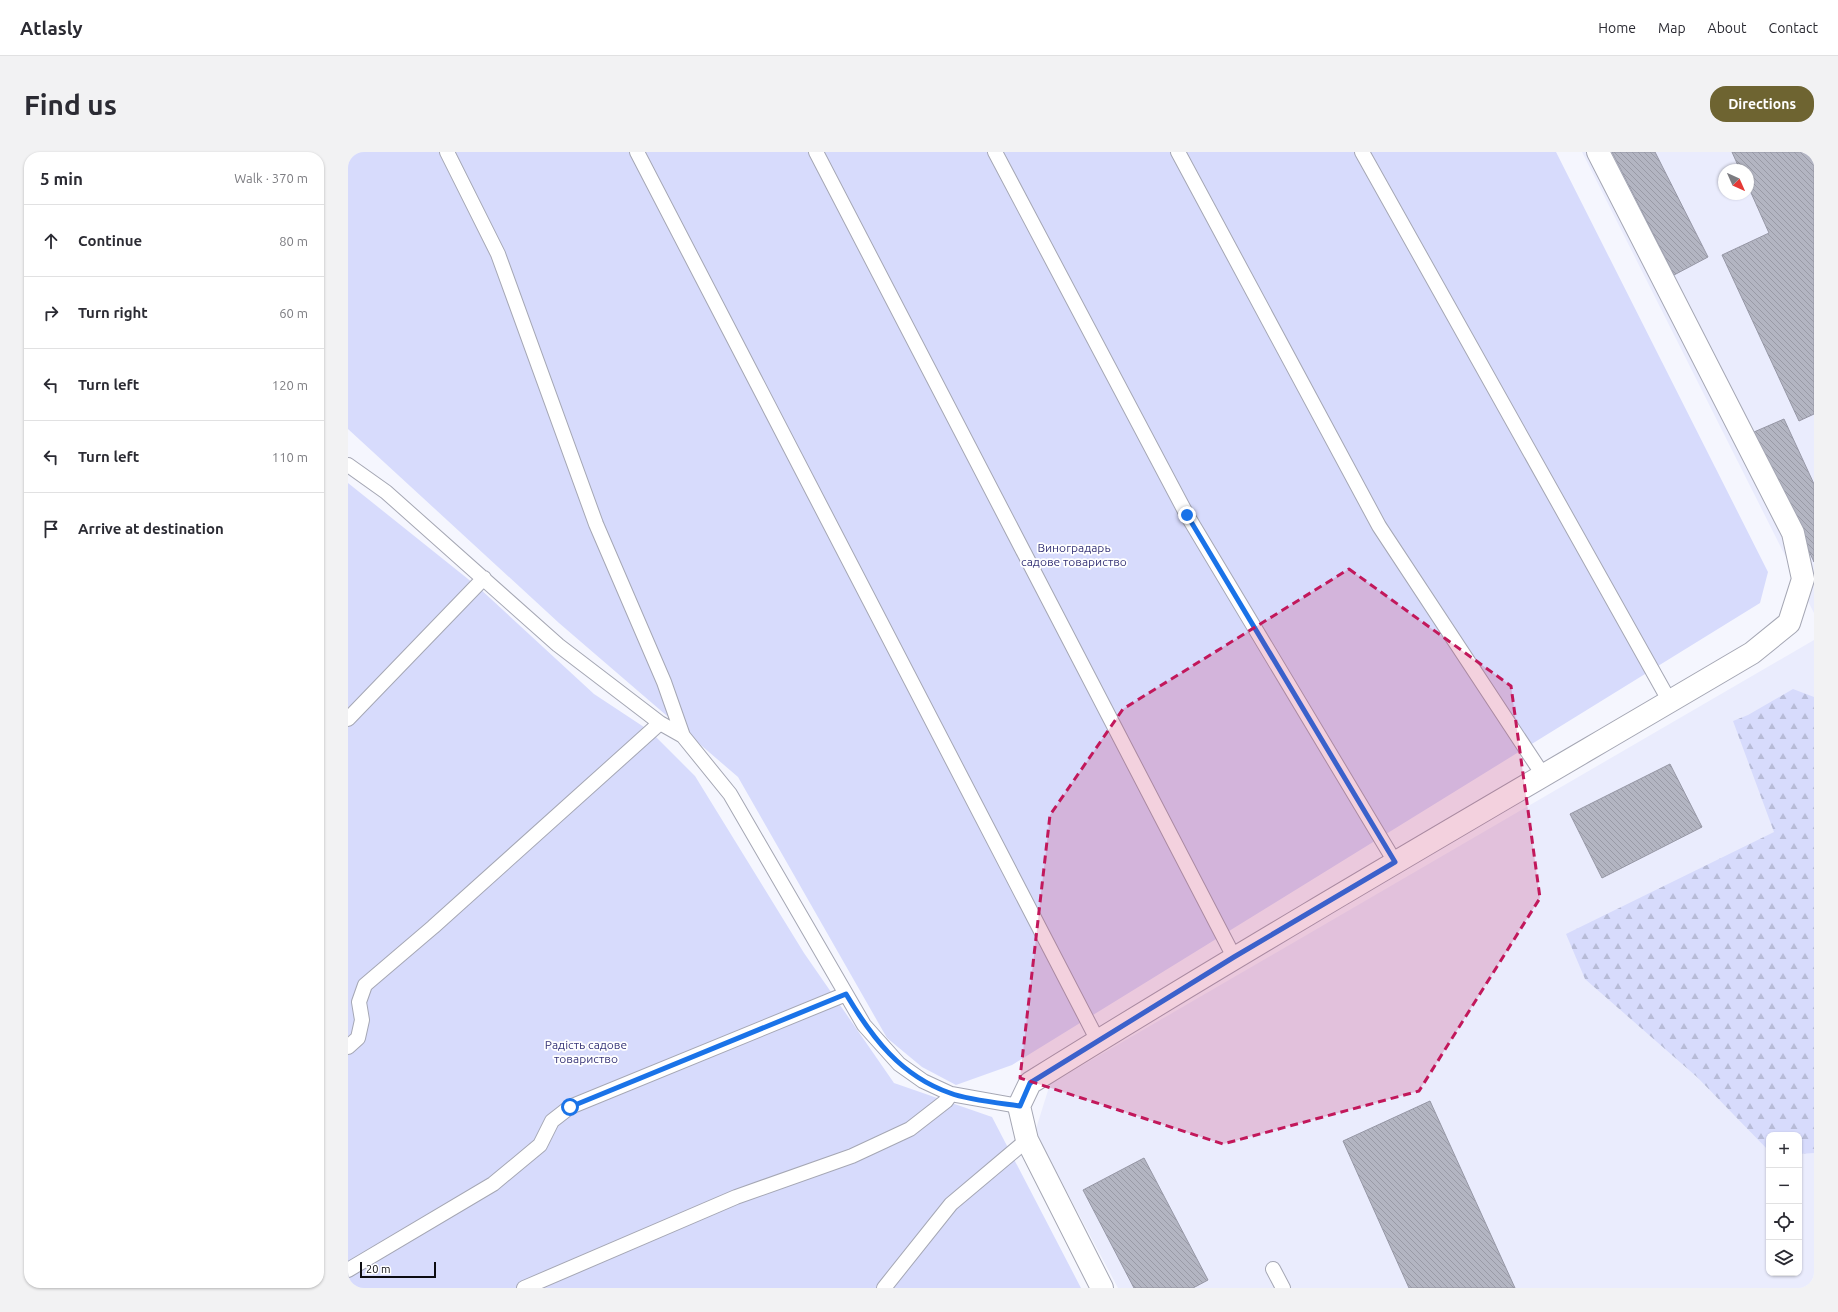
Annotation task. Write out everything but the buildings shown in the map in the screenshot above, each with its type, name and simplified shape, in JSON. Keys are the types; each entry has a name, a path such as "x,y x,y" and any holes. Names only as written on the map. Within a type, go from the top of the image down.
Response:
{"street":[{"path":"1102,1288 1027,1140 1020,1106 1030,1083 1234,957 1752,653 1789,623 1803,579 1793,533 1598,152"}],"lane":[{"path":"447,152 498,254 596,524 664,682 683,736 730,794 864,1025 899,1064 923,1081 951,1094 1020,1106"},
{"path":"637,152 1098,1041"},
{"path":"816,152 1234,957"},
{"path":"995,152 1187,515 1395,862"},
{"path":"1178,152 1379,526 1543,775"},
{"path":"1362,152 1670,702"},
{"path":"348,465 386,492 558,645 660,723 683,736"},
{"path":"348,719 484,578"},
{"path":"348,1047 358,1038 362,1020 359,1002 365,985 433,927 660,723"},
{"path":"348,1270 493,1184 540,1145 552,1121 570,1107 846,994"},
{"path":"524,1288 736,1197 852,1156 910,1129 946,1101 951,1094"},
{"path":"884,1288 951,1204 1027,1140"},
{"path":"1273,1269 1283,1288"}],"highlighted area":[{"path":"1349,569 1511,686 1540,898 1419,1091 1223,1144 1020,1078 1050,815 1123,709"}],"shaded area":[{"path":"1582,152 1814,152 1814,613"},
{"path":"1814,640 1814,1288 1118,1288 1035,1132 1050,1084"}],"green space":[{"name":"Виноградарь садове товариство","path":"348,152 1556,152 1768,572 1760,603 1012,1065 956,1085 922,1067 887,1038 738,777 559,623 348,429"},
{"name":"Радість садове товариство","path":"348,483 478,587 594,694 650,731 695,776 804,953 894,1083 992,1117 1081,1288 348,1288"},
{"path":"1793,689 1814,697 1814,1153 1802,1154 1802,1132 1766,1132 1766,1148 1697,1077 1585,979 1566,934 1774,832 1733,721 1748,715"}],"route":[{"path":"570,1107 846,994 864,1025 899,1064 923,1081 951,1094 1020,1106 1030,1083 1234,957 1395,862 1187,515"}]}
